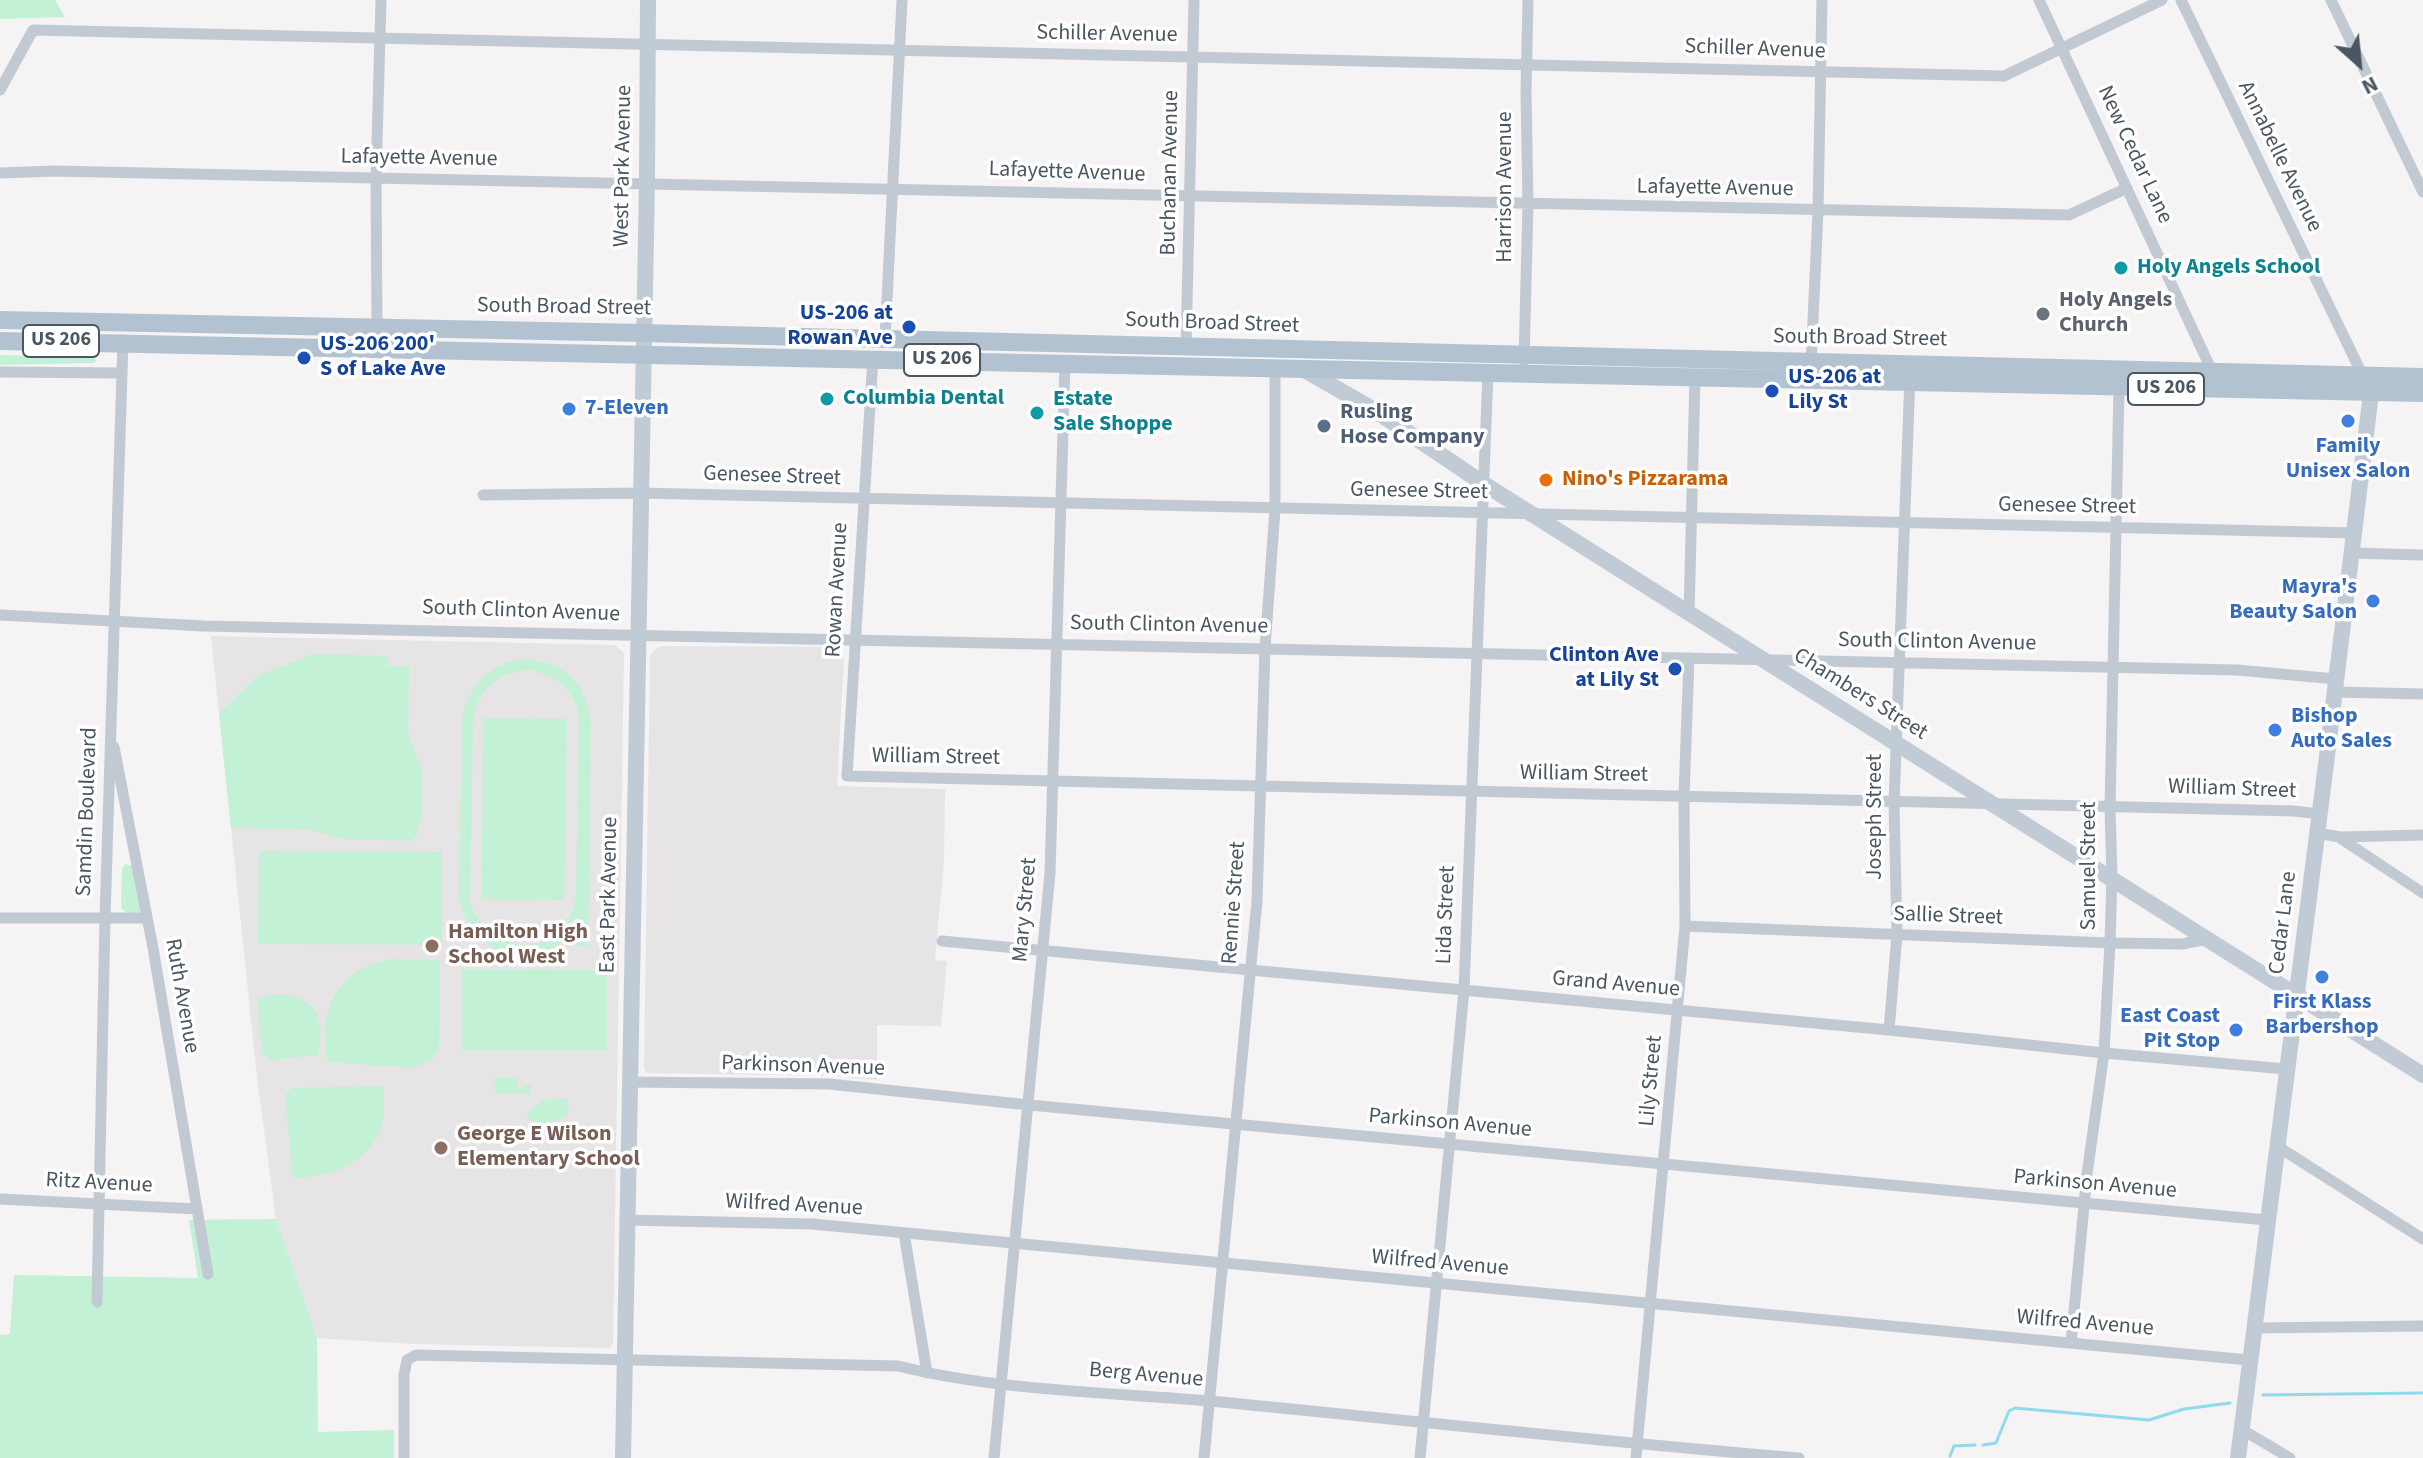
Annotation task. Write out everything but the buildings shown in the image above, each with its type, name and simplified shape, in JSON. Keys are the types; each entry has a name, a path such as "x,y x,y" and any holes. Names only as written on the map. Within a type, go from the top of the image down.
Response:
{"main road":[{"name":"South Broad Street","path":"0,320 122,333 642,353 1065,363 1241,357 1524,364 1910,363 2423,377"},
{"name":"South Broad Street","path":"0,341 122,333 377,329 1186,348 1241,357"},
{"name":"South Broad Street","path":"1275,358 1301,368 1488,372 1524,364 1695,379 2423,393"}],"street":[{"path":"377,329 376,178 381,0"},
{"name":"West Park Avenue","path":"643,333 648,0"},
{"path":"885,339 890,188 902,0"},
{"name":"Buchanan Avenue","path":"1186,348 1194,0"},
{"name":"Harrison Avenue","path":"1524,364 1528,0"},
{"path":"1810,381 1818,211 1822,0"},
{"name":"New Cedar Lane","path":"2039,0 2212,371"},
{"name":"Schiller Avenue","path":"0,90 33,30 2004,76 2162,0"},
{"name":"Annabelle Avenue","path":"2181,0 2362,374"},
{"path":"2331,0 2423,192"},
{"name":"Lafayette Avenue","path":"0,173 54,171 647,183 2069,215 2127,188"},
{"name":"Samdin Boulevard","path":"97,1302 122,333"},
{"name":"East Park Avenue","path":"623,1458 643,333"},
{"name":"Rowan Avenue","path":"847,776 873,358"},
{"name":"Rennie Street","path":"1204,1458 1257,901 1265,648 1275,509 1275,358"},
{"name":"Mary Street","path":"994,1458 1050,873 1065,363"},
{"name":"Joseph Street","path":"1889,1030 1897,935 1894,803 1910,363"},
{"name":"Chambers Street","path":"1301,368 1376,411 1484,484 2423,1075"},
{"path":"0,372 121,373"},
{"name":"Lida Street","path":"1420,1458 1464,990 1488,372"},
{"path":"1689,613 1695,379"},
{"name":"Samuel Street","path":"2071,1343 2083,1205 2104,1053 2110,943 2112,667 2119,388"},
{"name":"Cedar Lane","path":"2238,1458 2371,393"},
{"name":"Genesee Street","path":"483,495 641,493 2355,533"},
{"path":"2352,553 2423,555"},
{"name":"South Clinton Avenue","path":"0,615 204,626 2264,671 2336,685 2423,694"},
{"name":"Lily Street","path":"1636,1458 1685,926 1684,797 1689,658"},
{"name":"Ruth Avenue","path":"110,727 147,918 208,1274"},
{"name":"William Street","path":"847,776 2319,814"},
{"path":"2317,833 2340,837 2423,835"},
{"path":"2340,837 2423,893"},
{"path":"0,918 147,918"},
{"name":"Sallie Street","path":"1685,926 2110,943 2182,944 2209,938"},
{"name":"Grand Avenue","path":"942,941 2286,1069"},
{"name":"Parkinson Avenue","path":"628,1082 829,1084 2267,1220"},
{"path":"2277,1146 2423,1239"},
{"name":"Ritz Avenue","path":"0,1199 197,1209"},
{"name":"Wilfred Avenue","path":"626,1220 812,1224 2249,1360"},
{"path":"904,1233 927,1373"},
{"path":"2253,1328 2423,1326"},
{"name":"Berg Avenue","path":"404,1458 404,1375 407,1360 416,1355 898,1366 965,1381 1208,1401 1799,1458"},
{"path":"2241,1429 2290,1458"}],"shaded area":[{"name":"Hamilton High School West","path":"211,636 615,645 624,653 613,1343 610,1348 413,1344 317,1338 276,1219 257,1077"},
{"name":"Hamilton High School West","path":"661,646 834,647 844,656 837,786 945,789 944,860 935,960 947,961 941,1026 877,1025 877,1080 835,1076 647,1073 644,1069 650,660 651,653"}],"green space":[{"path":"0,0 55,0 65,17 0,19"},
{"path":"0,355 92,357 97,360 94,363 0,365"},
{"path":"314,654 387,656 388,666 409,666 408,733 422,771 421,817 417,835 411,841 342,839 308,829 231,828 219,713 259,675"},
{"path":"523,659 539,661 565,672 582,691 591,733 588,946 576,946 575,930 559,945 542,953 524,956 507,954 491,947 477,935 466,919 459,899 462,719 475,686 491,671","holes":["518,671 538,672 562,684 572,697 579,715 576,893 572,914 562,930 548,940 531,945 514,943 497,936 482,923 470,904 473,721 479,700 491,685"]},
{"path":"484,718 567,719 564,900 481,899"},
{"path":"259,851 442,852 442,945 258,944"},
{"path":"125,864 133,866 141,909 138,913 126,913 121,908 122,869"},
{"path":"392,959 440,960 439,1048 433,1059 414,1068 328,1062 325,1026 335,995 358,971"},
{"path":"462,969 607,970 607,1050 461,1050"},
{"path":"276,994 301,999 315,1011 321,1030 318,1055 270,1060 262,1053 257,1000"},
{"path":"495,1077 517,1078 517,1090 522,1090 523,1085 531,1085 530,1094 495,1093"},
{"path":"383,1086 381,1129 371,1146 342,1168 293,1178 285,1095 292,1088"},
{"path":"566,1098 569,1106 567,1116 554,1120 542,1131 526,1115 541,1101"},
{"path":"276,1219 317,1338 318,1432 394,1430 394,1458 0,1458 0,1335 10,1334 14,1275 198,1278 189,1220"}],"waterway":[{"path":"2263,1395 2423,1393"},
{"path":"1983,1445 1996,1443 2009,1411 2015,1408 2149,1420 2184,1409 2230,1403"},
{"path":"1950,1456 1954,1446 1975,1445"}],"place":[{"name":"Holy Angels School","path":"2121,268"},
{"name":"Holy Angels Church","path":"2043,314"},
{"name":"US-206 at Rowan Ave","path":"909,327"},
{"name":"US-206 200' S of Lake Ave","path":"304,358"},
{"name":"US-206 at Lily St","path":"1772,391"},
{"name":"Columbia Dental","path":"827,399"},
{"name":"7-Eleven","path":"569,409"},
{"name":"Estate Sale Shoppe","path":"1037,413"},
{"name":"Family Unisex Salon","path":"2348,421"},
{"name":"Rusling Hose Company","path":"1324,426"},
{"name":"Nino's Pizzarama","path":"1546,480"},
{"name":"Mayra's Beauty Salon","path":"2373,601"},
{"name":"Clinton Ave at Lily St","path":"1675,669"},
{"name":"Bishop Auto Sales","path":"2275,730"},
{"name":"Hamilton High School West","path":"432,946"},
{"name":"First Klass Barbershop","path":"2322,977"},
{"name":"East Coast Pit Stop","path":"2236,1030"},
{"name":"George E Wilson Elementary School","path":"441,1148"}]}
